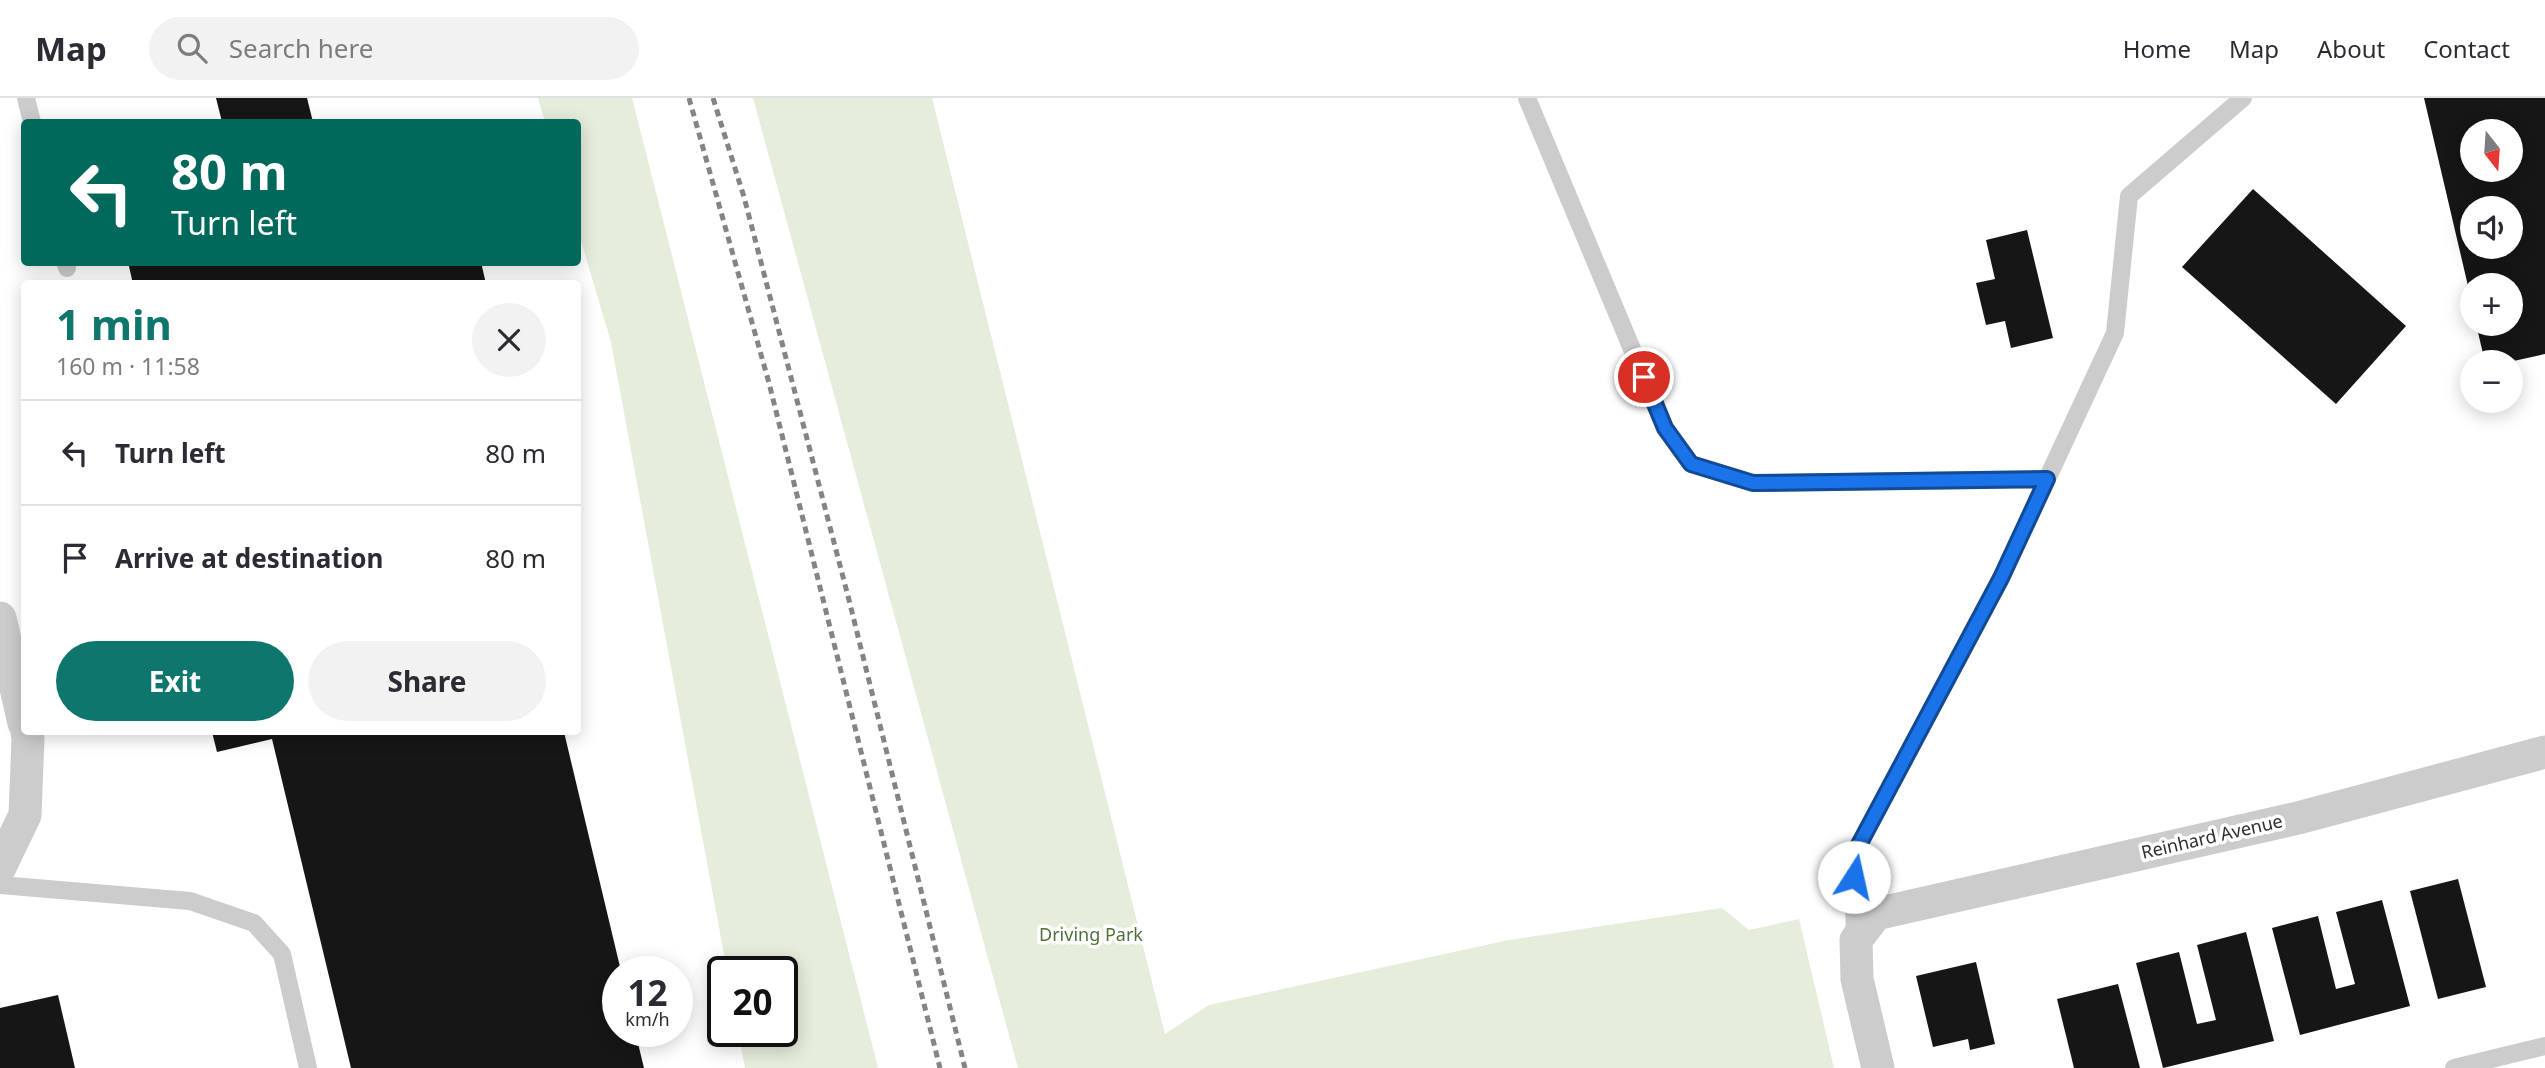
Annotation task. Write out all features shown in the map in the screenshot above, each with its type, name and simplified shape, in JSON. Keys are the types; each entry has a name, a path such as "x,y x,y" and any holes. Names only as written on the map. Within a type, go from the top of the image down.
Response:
{"street":[{"path":"0,618 21,710"},
{"path":"0,867 25,815 27,735"},
{"name":"Reinhard Avenue","path":"1856,940 1876,914 2298,818 2545,752"},
{"path":"1856,940 1857,979 1878,1068"}],"lane":[{"path":"26,98 31,119"},
{"path":"1527,98 1665,428 1691,464 1753,483 2047,479"},
{"path":"1856,940 1853,856 2001,578 2115,333 2129,196 2243,98"},
{"path":"0,885 190,901 254,923 282,954 308,1068"},
{"path":"2454,1068 2545,1046"}],"green space":[{"path":"538,98 632,98 878,1068 745,1068 741,1047 798,1047 798,956 724,956 611,342 581,241 581,119 544,119"},
{"name":"Driving Park","path":"753,98 932,98 1165,1034 1209,1005 1509,940 1722,908 1749,930 1799,919 1834,1068 1018,1068"}],"building":[{"path":"216,98 307,98 312,119 221,119"},
{"path":"2424,98 2545,98 2545,354 2523,359 2523,350 2482,350 2479,336 2523,336 2523,273 2465,273 2462,259 2523,259 2523,196 2460,196 2460,252"},
{"path":"2253,189 2406,326 2336,404 2182,267"},
{"path":"2027,230 2053,338 2011,348 2005,321 1986,325 1976,283 1995,279 1986,240"},
{"path":"129,266 482,266 485,280 132,280"},
{"path":"213,735 565,735 617,956 602,956 602,1047 639,1047 644,1068 351,1068 272,739 217,752"},
{"path":"2458,879 2486,987 2438,999 2410,891"},
{"path":"2382,900 2410,1006 2300,1035 2272,928 2318,916 2336,989 2355,984 2336,912"},
{"path":"2246,932 2274,1041 2163,1068 2136,963 2179,952 2197,1024 2216,1020 2197,945"},
{"path":"1976,962 1995,1044 1970,1050 1968,1039 1933,1047 1916,976"},
{"path":"2118,984 2140,1068 2074,1068 2057,999"},
{"path":"58,995 75,1068 0,1068 0,1008"}],"railway":[{"path":"689,98 769,383 940,1068"},
{"path":"713,98 744,197 849,600 965,1068"}],"route":[{"path":"1644,377 1665,428 1691,464 1753,483 2047,479 2001,578 1853,856 1854,877"}]}
